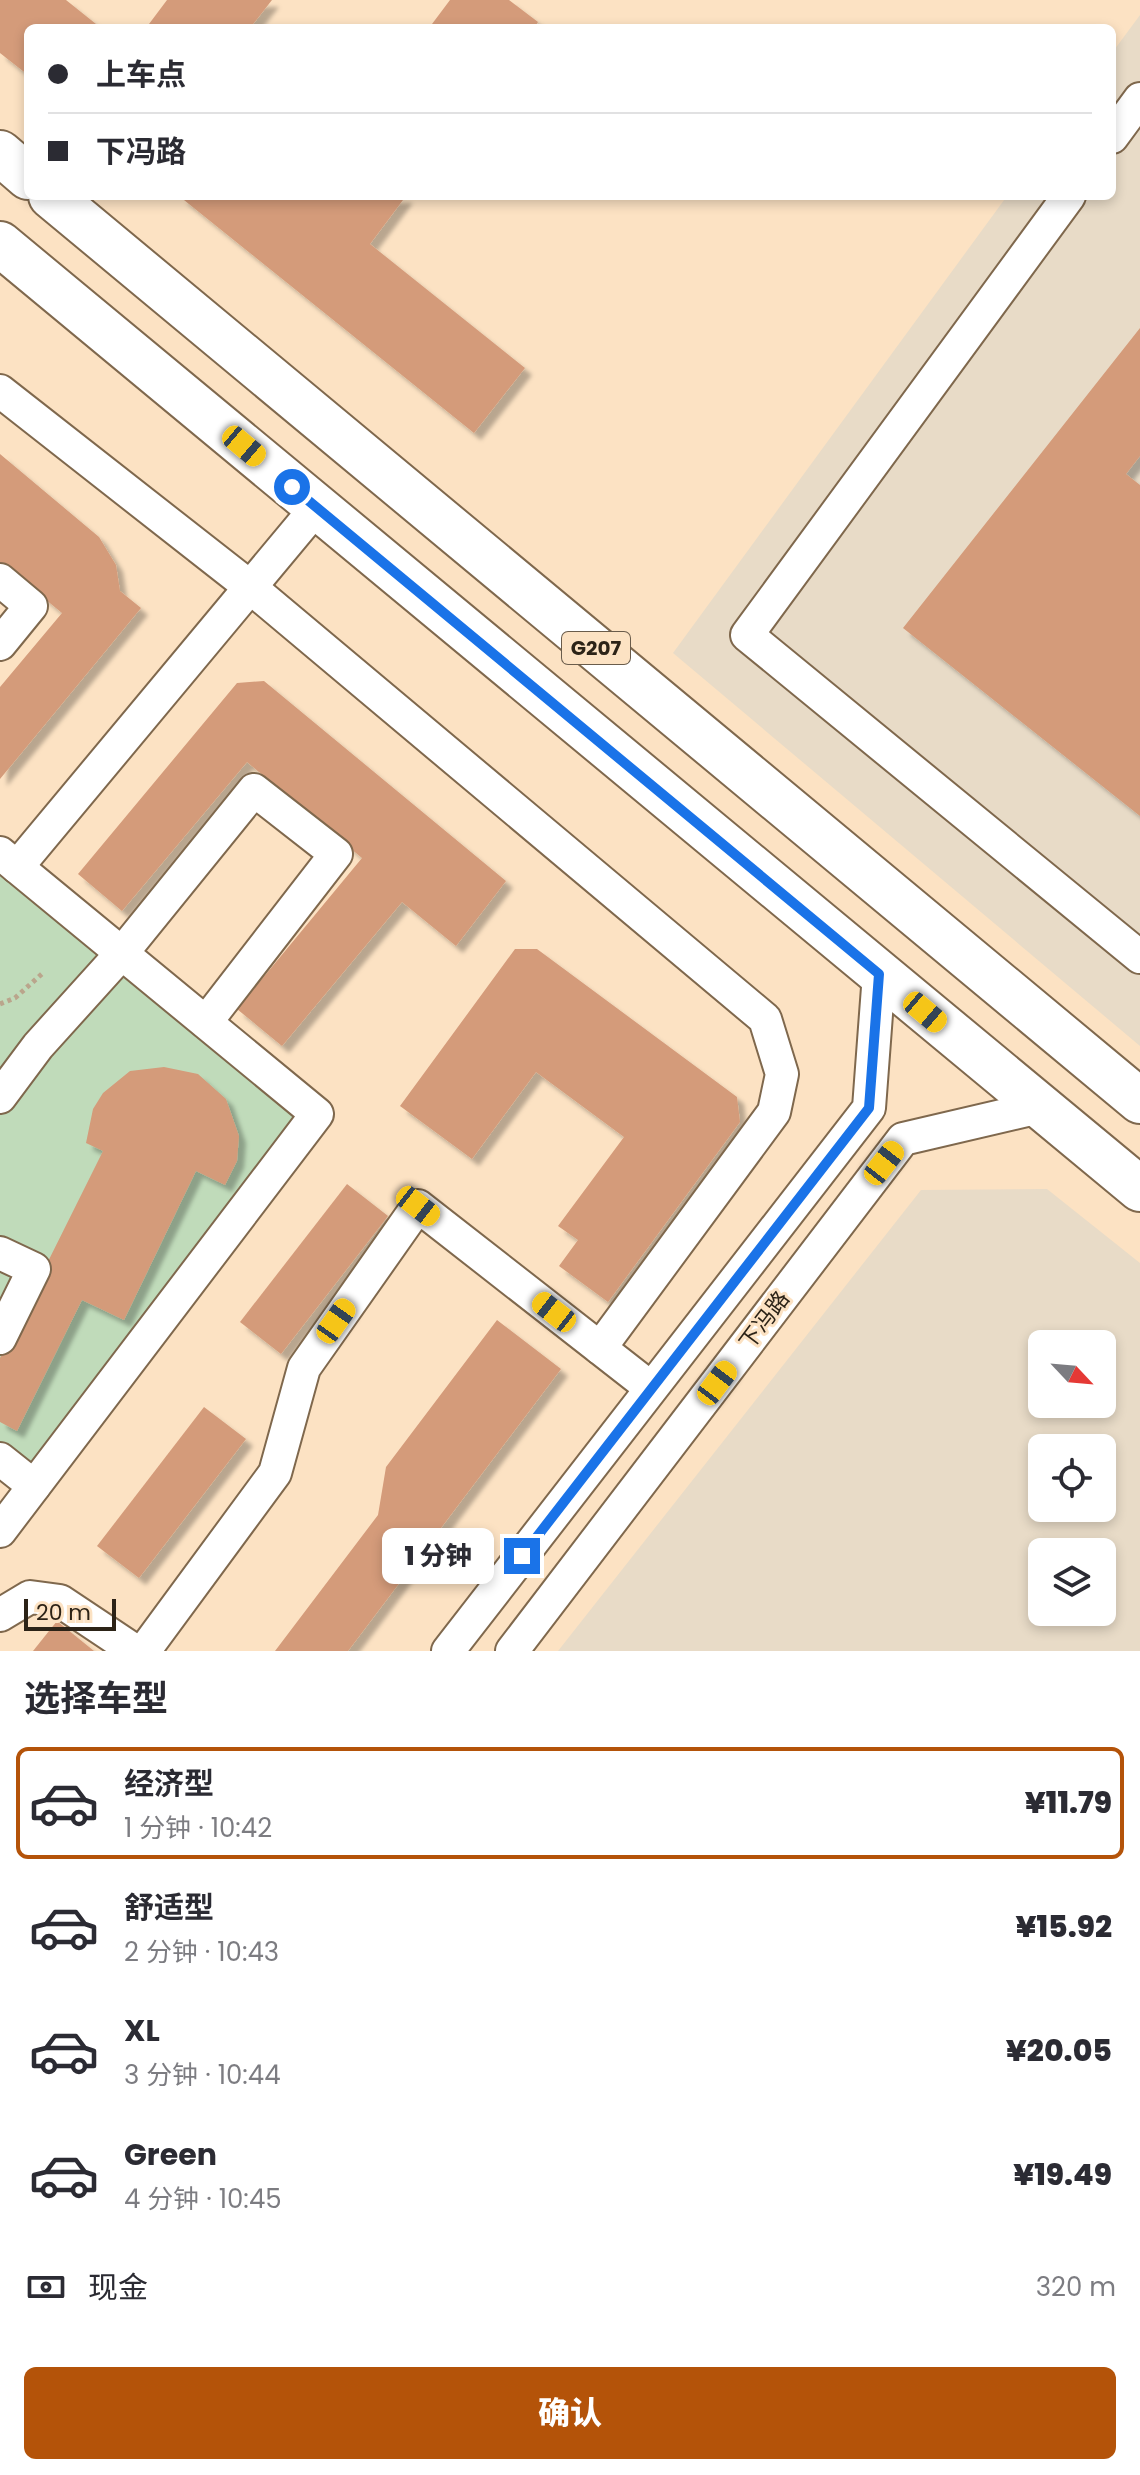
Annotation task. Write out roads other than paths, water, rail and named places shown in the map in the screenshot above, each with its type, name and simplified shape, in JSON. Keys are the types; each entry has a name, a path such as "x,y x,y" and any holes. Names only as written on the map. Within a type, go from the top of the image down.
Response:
{"highway":[{"path":"0,153 24,174"},
{"name":"G207","path":"56,200 1140,1101"},
{"path":"0,244 1140,1189"}],"street":[{"path":"1116,132 1140,99"},
{"path":"1066,200 747,635 1140,957"},
{"path":"0,391 250,587 765,1019 782,1074 774,1112 600,1348"},
{"path":"0,1531 317,1114 8,860 317,507"},
{"path":"0,580 31,606 0,644"},
{"path":"0,1097 38,1046 122,953 254,790 336,854 206,1022"},
{"path":"448,1651 869,1108 879,974"},
{"name":"下冯路","path":"512,1651 903,1139 1040,1107"},
{"path":"144,1651 275,1473 304,1368 418,1206 651,1388"},
{"path":"0,1253 34,1269 0,1338"},
{"path":"0,1459 34,1486"},
{"path":"0,1615 30,1597 60,1601 135,1651"}]}
